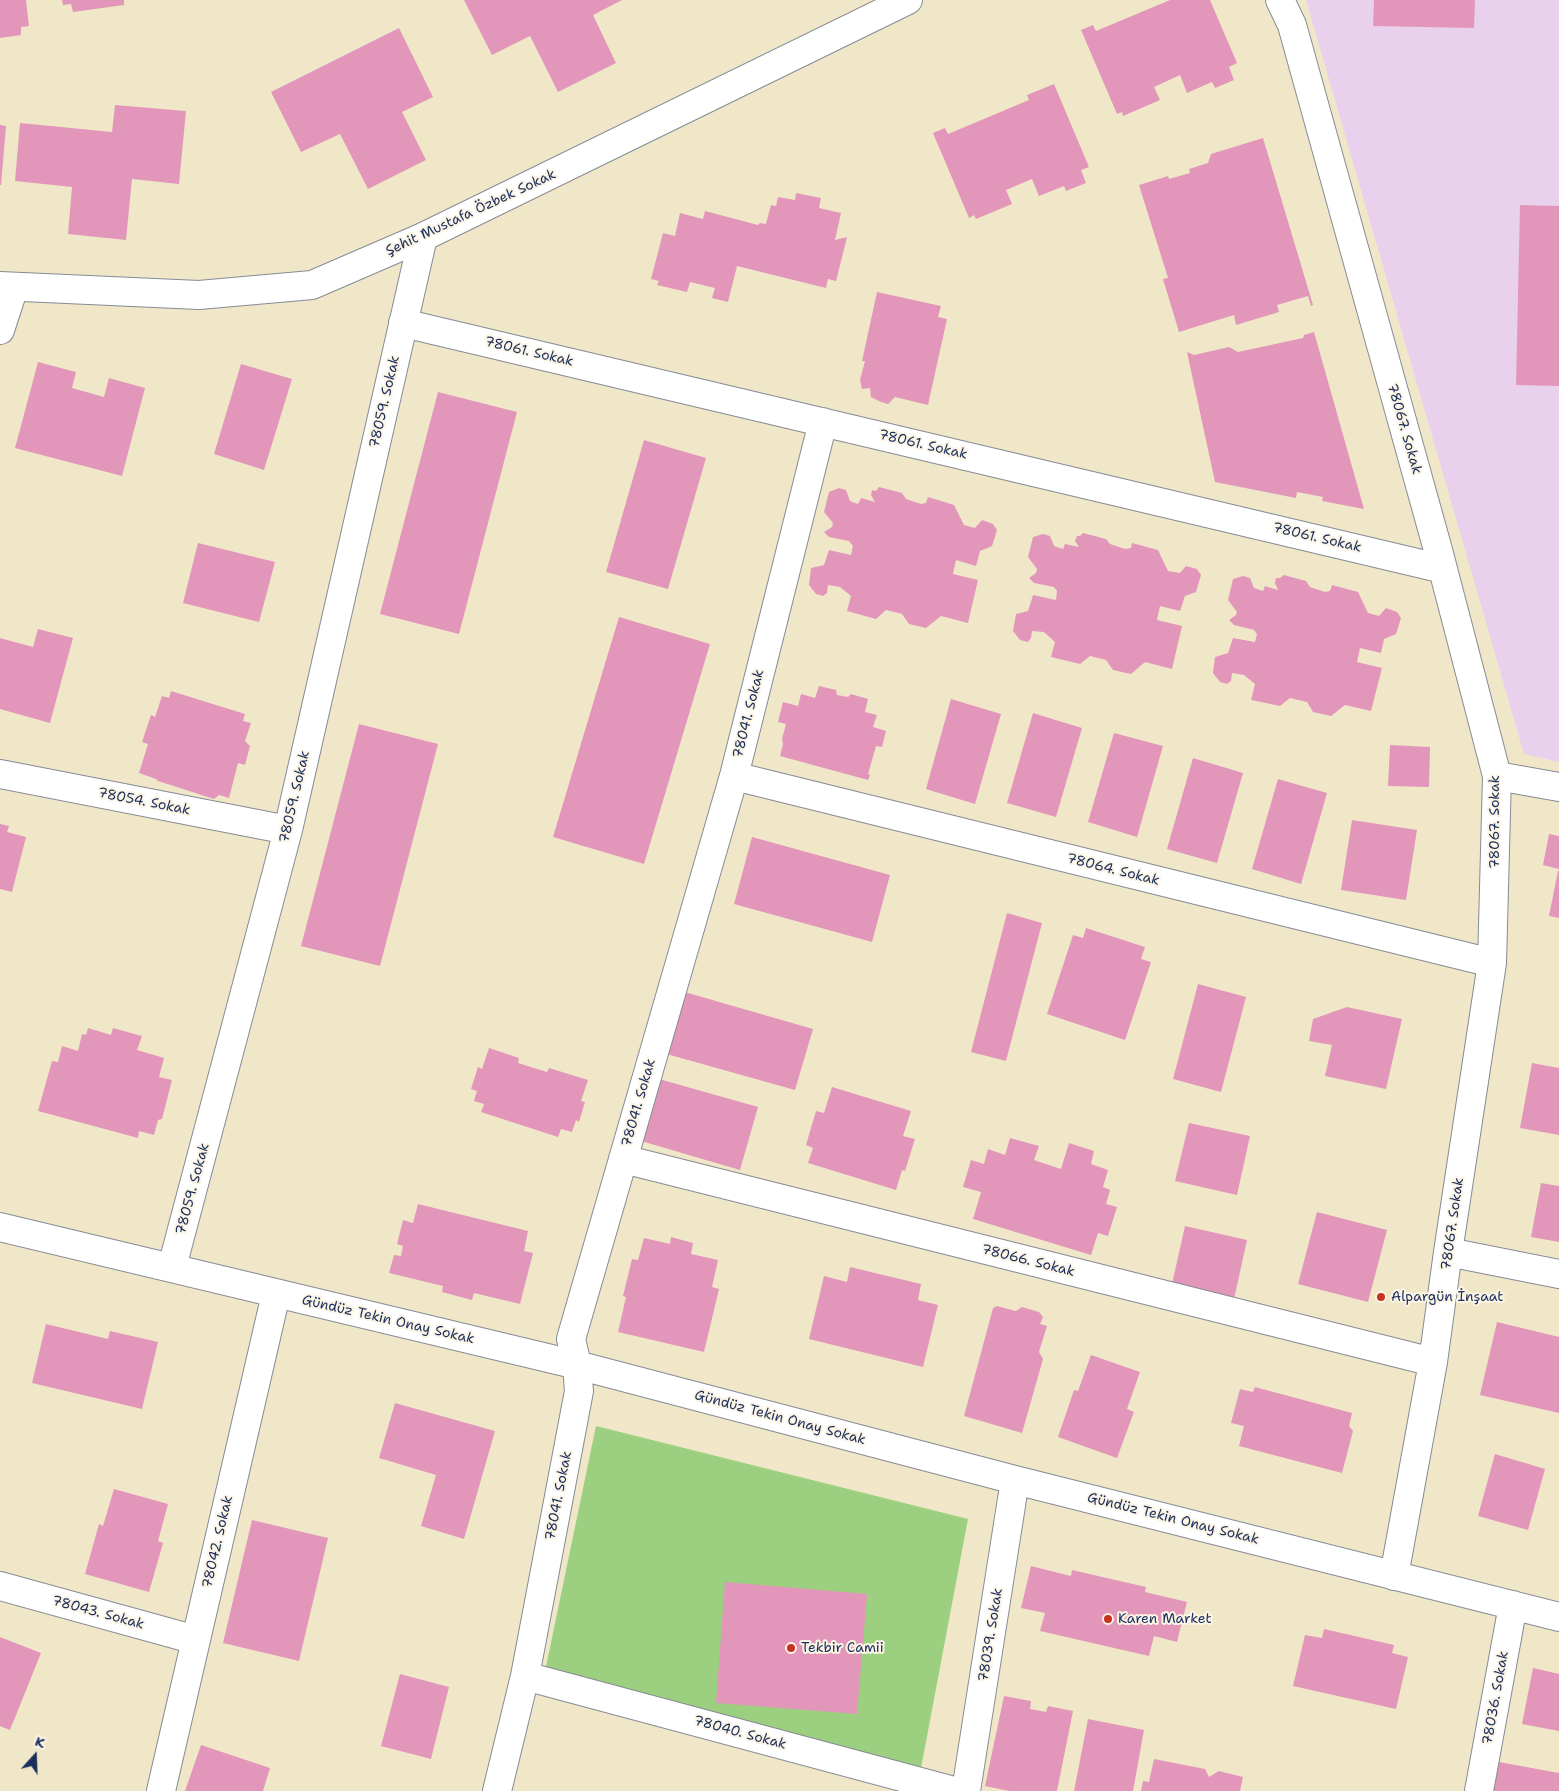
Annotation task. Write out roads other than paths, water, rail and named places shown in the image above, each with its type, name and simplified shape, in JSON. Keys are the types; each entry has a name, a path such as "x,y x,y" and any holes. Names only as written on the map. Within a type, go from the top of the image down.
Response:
{"street":[{"name":"Şehit Mustafa Özbek Sokak","path":"7,286 199,295 312,285 423,237 908,0"},
{"name":"78067. Sokak","path":"1280,0 1292,25 1443,569 1497,776 1492,963 1433,1362 1394,1576"},
{"name":"78059. Sokak","path":"172,1267 288,830 423,237"},
{"path":"0,330 7,286"},
{"name":"78061. Sokak","path":"403,323 1443,569"},
{"name":"78041. Sokak","path":"497,1791 525,1676 579,1391 577,1365 571,1339 734,776 823,422"},
{"name":"78054. Sokak","path":"0,774 288,830"},
{"name":"78064. Sokak","path":"734,776 1492,963"},
{"path":"1497,776 1559,787"},
{"name":"78066. Sokak","path":"623,1159 1433,1362"},
{"name":"Gündüz Tekin Onay Sokak","path":"0,1226 577,1365 1016,1480 1559,1618"},
{"path":"1448,1252 1559,1274"},
{"name":"78042. Sokak","path":"161,1791 276,1294"},
{"name":"78039. Sokak","path":"966,1791 1016,1480"},
{"name":"78043. Sokak","path":"0,1586 196,1640"},
{"name":"78036. Sokak","path":"1479,1791 1513,1605"},
{"name":"78040. Sokak","path":"525,1676 954,1791"}],"place":[{"name":"Alpargün İnşaat","path":"1381,1297"},
{"name":"Karen Market","path":"1108,1619"},
{"name":"Tekbir Camii","path":"791,1648"}]}
